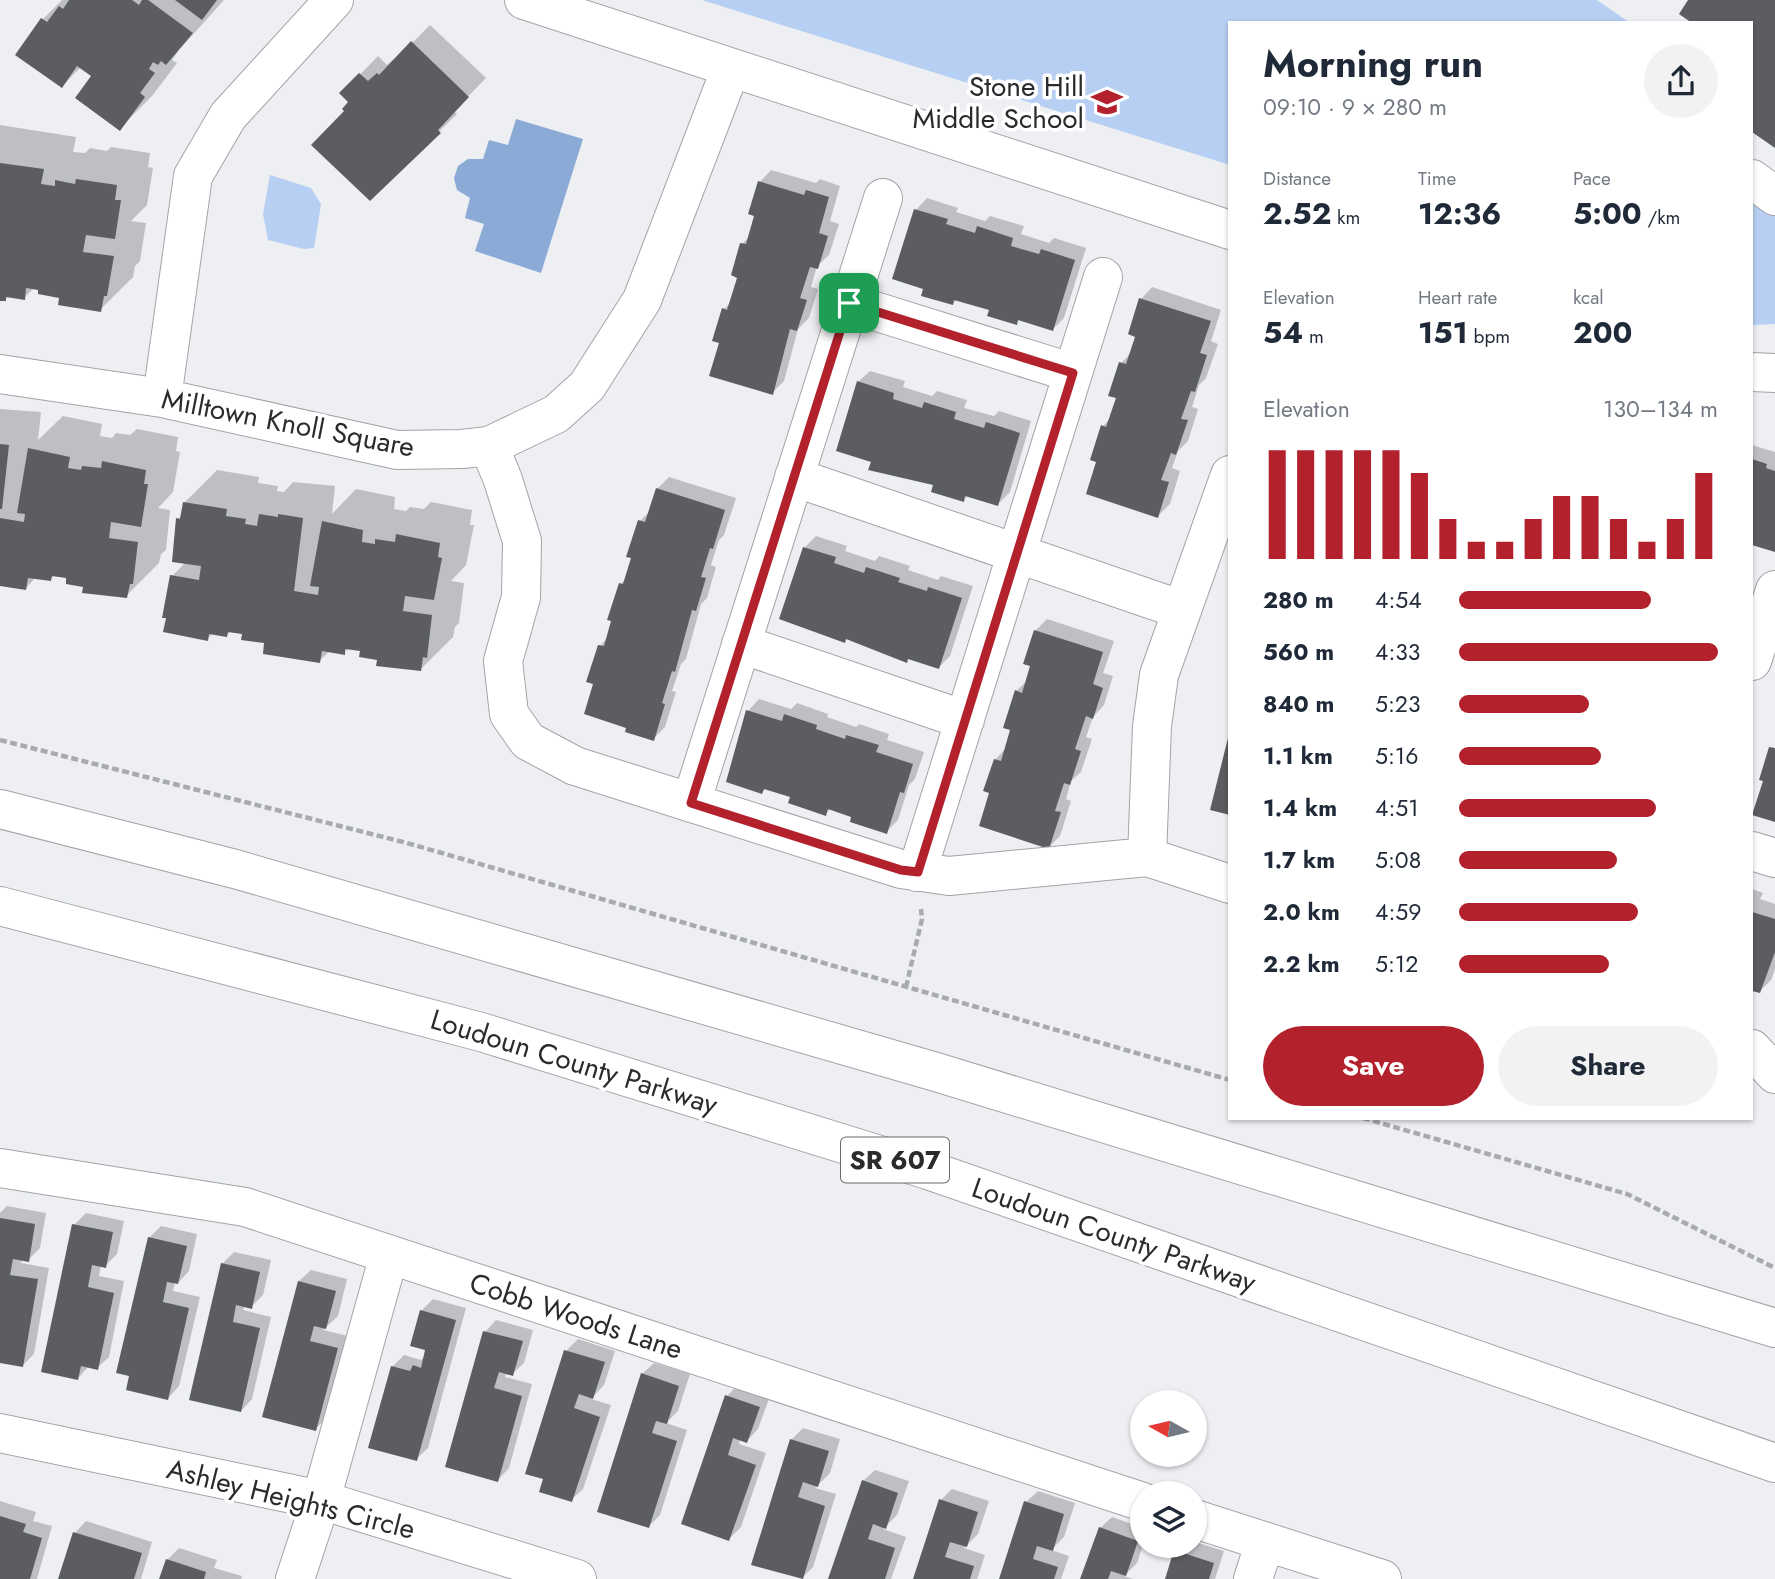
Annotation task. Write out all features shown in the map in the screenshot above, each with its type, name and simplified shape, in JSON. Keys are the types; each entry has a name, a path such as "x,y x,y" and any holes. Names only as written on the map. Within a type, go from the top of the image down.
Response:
{"street":[{"path":"162,398 193,176 228,116 334,0"},
{"path":"524,0 1228,229"},
{"name":"Milltown Knoll Square","path":"0,374 162,398 397,450 489,446 556,414 587,386 642,300 731,68"},
{"path":"1753,180 1775,196"},
{"path":"691,803 883,198"},
{"path":"918,872 1103,277"},
{"path":"849,303 1073,373"},
{"path":"1753,372 1775,373"},
{"path":"489,446 522,541 521,597 503,661 509,714 528,741 575,766 901,870 949,876 1147,857 1228,883"},
{"path":"794,477 1182,610"},
{"path":"1147,857 1152,726 1159,675 1228,481"},
{"path":"1753,582 1775,589 1753,658"},
{"path":"741,645 965,720"},
{"path":"0,810 235,869 936,1072 1775,1328"},
{"path":"1753,851 1775,858"},
{"name":"Loudoun County Parkway","path":"0,906 481,1032 928,1170 1775,1463"},
{"name":"Cobb Woods Lane","path":"0,1168 245,1207 1130,1498"},
{"path":"295,1579 321,1500 389,1255"},
{"name":"Ashley Heights Circle","path":"0,1433 321,1500 577,1579"},
{"path":"1207,1523 1382,1579"},
{"path":"1253,1579 1265,1542"}],"path":[{"path":"0,740 407,843 1228,1079"},
{"path":"905,987 922,919 918,872"},
{"path":"1370,1120 1627,1194 1775,1268"}],"shaded area":[{"name":"Stone Hill Middle School","path":"702,0 1597,0 1627,21 1228,21 1228,164"},
{"path":"516,119 583,139 541,273 475,251 484,224 465,218 470,198 457,190 454,178 458,166 468,159 483,159 489,140 508,145"},
{"path":"270,175 311,188 321,204 314,248 304,249 268,240 263,214"},
{"path":"1753,201 1775,216 1775,324 1753,325"}],"building":[{"path":"69,0 132,0 139,5 142,0 148,0 193,33 166,65 161,61 158,65 153,62 149,69 155,73 140,93 145,97 120,131 75,98 91,76 77,66 62,88 15,55 41,18 47,22 59,6 63,9"},
{"path":"175,0 217,0 202,20"},
{"path":"1688,0 1775,0 1775,148 1753,133 1753,21 1689,21 1679,14"},
{"path":"411,41 469,97 438,130 441,133 370,201 311,145 344,111 342,109 348,102 339,93 359,73 368,81 377,73 379,75"},
{"path":"0,163 44,169 41,184 55,186 55,180 75,184 76,179 117,185 115,200 121,200 115,239 86,235 83,252 114,256 107,296 104,296 101,312 58,305 59,298 38,294 38,290 26,288 25,300 6,297 6,301 0,301"},
{"path":"758,181 804,195 806,190 829,197 819,233 828,236 818,269 810,267 800,298 807,300 797,331 790,329 773,395 709,376 719,343 712,341 722,308 727,310 737,278 731,275 740,243 746,244 754,216 748,214"},
{"path":"914,209 948,219 946,224 975,233 977,226 1013,238 1011,246 1039,254 1041,249 1075,260 1053,331 1018,320 1017,325 987,316 989,310 954,300 953,305 921,296 923,289 892,279"},
{"path":"1139,298 1211,321 1200,353 1207,355 1195,392 1191,391 1181,419 1188,420 1176,455 1171,453 1161,480 1169,482 1158,518 1086,494 1096,462 1090,460 1101,425 1106,427 1116,398 1108,396 1119,362 1126,364 1135,337 1128,334"},
{"path":"857,381 894,393 893,399 922,408 924,402 956,412 954,419 984,428 986,422 1020,433 998,506 965,496 964,502 931,492 933,485 868,470 871,462 836,451"},
{"path":"0,444 9,445 2,509 0,509"},
{"path":"28,448 70,457 68,468 101,468 102,461 146,470 144,484 148,484 141,527 111,522 109,538 138,542 133,584 130,584 127,598 82,593 83,587 66,584 66,578 52,576 51,581 28,578 26,590 0,586 0,518 24,522 25,514 17,513"},
{"path":"1753,459 1767,464 1766,468 1775,471 1775,552 1753,545"},
{"path":"656,488 725,510 701,577 706,578 696,611 692,610 675,672 672,671 662,703 665,704 654,741 584,714 593,684 586,682 598,645 604,646 611,621 607,620 619,583 623,584 631,558 626,557 638,520 645,522"},
{"path":"183,502 227,509 226,516 246,519 245,524 257,526 259,514 303,518 294,591 318,595 319,587 310,586 322,521 363,530 362,542 375,544 375,539 395,542 396,534 440,543 438,557 442,558 434,600 405,596 403,611 432,615 427,658 423,657 421,671 376,666 377,660 359,657 360,651 345,649 345,655 322,651 320,663 263,654 264,643 241,640 242,634 228,632 227,637 209,634 208,641 163,632 166,618 162,618 170,575 199,580 201,566 172,562 176,518 180,519"},
{"path":"803,547 836,557 834,563 864,573 866,567 900,578 898,582 927,591 928,587 962,598 939,669 908,659 907,663 846,639 845,643 779,619"},
{"path":"1034,630 1103,652 1093,684 1103,688 1093,719 1086,716 1075,749 1081,751 1070,785 1064,783 1055,811 1061,812 1049,849 979,826 989,793 983,791 994,759 1001,761 1010,730 1003,728 1015,690 1022,693 1030,666 1023,664"},
{"path":"746,710 782,721 784,714 817,725 816,729 845,739 846,735 879,745 876,752 913,764 904,793 900,792 887,834 850,822 851,817 828,809 826,816 788,803 790,797 764,789 762,794 726,782"},
{"path":"1228,738 1228,814 1210,810"},
{"path":"1769,747 1775,748 1775,822 1753,815 1763,781 1759,780"},
{"path":"1753,912 1775,919 1775,952 1760,993 1753,991"},
{"path":"0,1218 35,1224 29,1262 13,1259 10,1275 38,1279 23,1367 0,1363"},
{"path":"72,1224 113,1232 106,1268 92,1265 88,1287 114,1293 98,1370 81,1366 78,1380 41,1372"},
{"path":"148,1237 187,1246 178,1284 167,1282 163,1302 189,1308 168,1400 126,1390 129,1376 116,1373"},
{"path":"221,1263 260,1272 252,1309 236,1305 233,1322 260,1328 241,1412 189,1400"},
{"path":"298,1281 336,1291 326,1329 314,1326 310,1341 338,1348 316,1431 262,1417"},
{"path":"420,1310 456,1320 417,1461 368,1448 391,1366 410,1371 413,1365 421,1368 425,1350 410,1346"},
{"path":"483,1331 523,1341 513,1376 499,1372 494,1388 522,1396 498,1482 445,1467"},
{"path":"564,1350 605,1362 593,1399 579,1394 574,1408 600,1417 572,1502 539,1492 543,1479 525,1474"},
{"path":"641,1373 679,1386 667,1424 656,1421 652,1433 677,1441 649,1528 597,1512"},
{"path":"725,1395 760,1407 747,1443 733,1438 728,1455 756,1465 729,1541 681,1524"},
{"path":"790,1439 829,1451 818,1487 803,1482 798,1497 825,1506 803,1579 751,1565"},
{"path":"862,1480 898,1493 886,1529 873,1524 868,1539 895,1548 885,1579 828,1579"},
{"path":"939,1499 978,1512 967,1547 950,1542 945,1557 974,1566 970,1579 913,1579"},
{"path":"1024,1501 1064,1514 1053,1551 1037,1546 1033,1559 1058,1567 1054,1579 999,1579"},
{"path":"0,1516 26,1524 23,1532 42,1538 30,1579 0,1579"},
{"path":"1099,1527 1130,1538 1130,1558 1132,1558 1126,1576 1111,1571 1108,1579 1080,1579"},
{"path":"73,1532 142,1553 134,1579 58,1579"},
{"path":"1172,1558 1199,1558 1214,1563 1209,1579 1165,1579"},
{"path":"166,1559 206,1572 204,1579 159,1579"}],"place":[{"name":"Stone Hill Middle School","path":"1107,102"}],"route":[{"path":"849,303 1073,373 918,872 901,870 691,803 849,303"}]}
